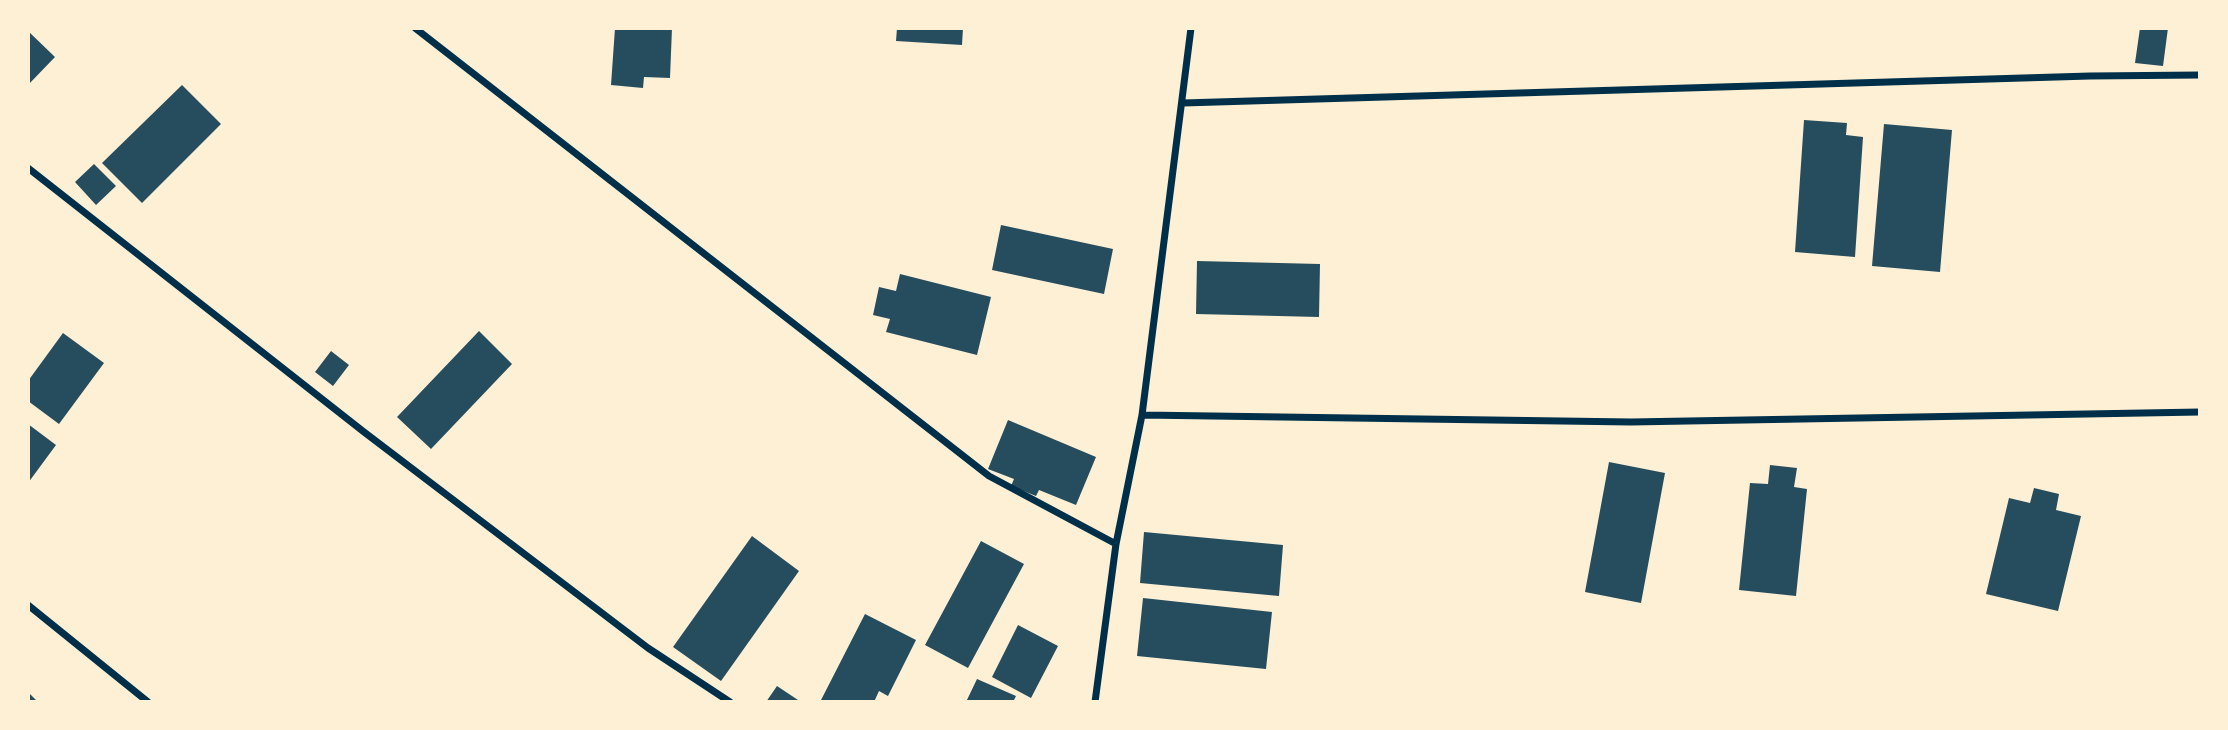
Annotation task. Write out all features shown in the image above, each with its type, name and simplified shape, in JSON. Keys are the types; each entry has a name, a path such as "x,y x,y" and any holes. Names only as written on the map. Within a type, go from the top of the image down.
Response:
{"street":[{"path":"415,28 989,476 1116,544"},
{"path":"1095,702 1116,544 1142,415 1191,28"},
{"path":"1183,103 2076,76 2200,75"},
{"path":"28,168 375,441 648,648 730,702"},
{"path":"1142,415 1631,422 2200,412"},
{"path":"28,605 148,702"}],"building":[{"path":"615,28 672,28 670,78 644,77 643,88 611,85"},
{"path":"897,28 963,28 962,45 896,41"},
{"path":"2140,28 2168,28 2163,66 2135,63"},
{"path":"28,31 55,57 28,85"},
{"path":"182,85 221,124 142,203 102,163"},
{"path":"1804,120 1847,123 1846,135 1863,137 1855,257 1795,252"},
{"path":"1884,124 1952,130 1940,272 1872,266"},
{"path":"94,164 116,186 96,205 75,182"},
{"path":"1001,225 1113,249 1104,294 992,270"},
{"path":"1197,261 1320,264 1319,317 1196,314"},
{"path":"900,274 991,297 977,355 886,332 890,319 873,315 879,287 896,291"},
{"path":"479,331 512,364 431,449 397,417"},
{"path":"63,333 104,363 59,424 28,401 28,381"},
{"path":"331,351 349,365 333,386 315,372"},
{"path":"1008,420 1096,457 1076,505 1039,490 1036,496 1011,486 1014,479 988,469"},
{"path":"28,424 56,445 28,483"},
{"path":"1609,462 1665,473 1641,603 1585,592"},
{"path":"1770,465 1797,468 1794,487 1807,489 1796,596 1739,590 1750,483 1768,484"},
{"path":"2034,488 2059,494 2056,510 2081,516 2058,611 1986,594 2009,498 2030,503"},
{"path":"1144,532 1283,545 1279,596 1140,583"},
{"path":"752,536 799,571 721,681 673,647"},
{"path":"981,541 1024,564 968,668 925,645"},
{"path":"1143,598 1272,612 1266,669 1137,656"},
{"path":"865,614 916,640 888,696 879,691 874,702 820,702"},
{"path":"1018,625 1058,646 1031,698 992,677"},
{"path":"977,679 1016,696 1013,702 966,702"},
{"path":"777,686 801,702 766,702"},
{"path":"28,692 38,702 28,702"}]}
